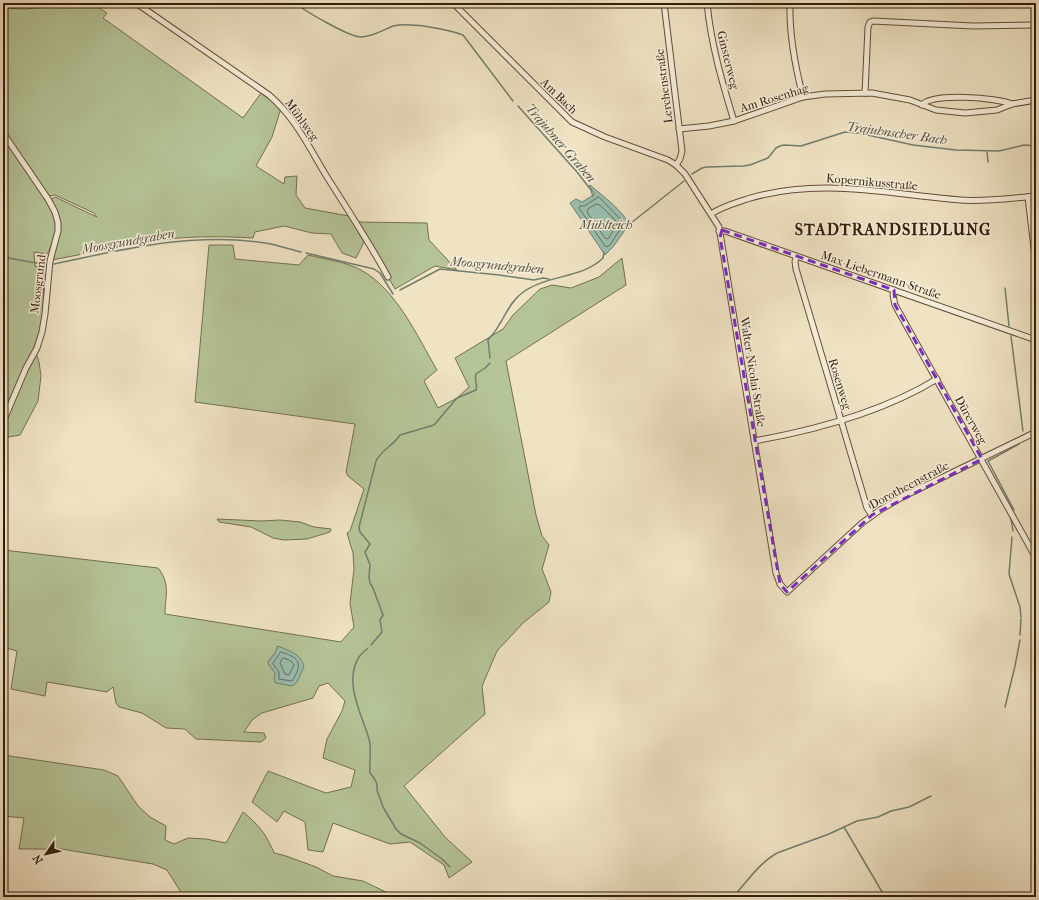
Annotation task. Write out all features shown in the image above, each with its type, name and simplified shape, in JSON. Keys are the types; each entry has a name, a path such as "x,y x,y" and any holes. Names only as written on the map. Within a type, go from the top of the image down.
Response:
{"street":[{"name":"Mühlweg","path":"136,3 269,95 283,108 300,132 366,237 388,277"},
{"name":"Am Bach","path":"454,3 572,122 605,137 663,157 676,165"},
{"name":"Lerchenstraße","path":"664,3 682,150 680,159 676,165"},
{"name":"Ginsterweg","path":"708,3 713,49 734,120"},
{"path":"790,3 790,24 796,67 803,97"},
{"path":"864,93 868,27 870,22 973,26 1036,25"},
{"name":"Am Rosenhag","path":"679,128 709,126 734,120 803,97 825,94 864,93 895,97 936,110 965,113 997,110 1012,104 1036,100"},
{"name":"Am Rosenhag","path":"922,105 928,101 958,98 990,99 1012,104"},
{"name":"Moosgrund","path":"3,133 48,199 55,212 58,223 58,231 50,261 42,332 37,348 26,368 3,422"},
{"name":"Walter-Nicolai-Straße","path":"676,165 685,174 717,224 719,231 776,573 780,584 787,592"},
{"name":"Kopernikusstraße","path":"711,214 752,198 780,191 804,188 849,188 960,200 1036,196"},
{"path":"1028,197 1036,265"},
{"name":"Max-Liebermann-Straße","path":"719,231 725,231 1036,340"},
{"name":"Rosenweg","path":"796,256 796,268 867,508 872,515"},
{"name":"Dürerweg","path":"894,290 893,295 895,305 1036,558"},
{"path":"754,441 808,430 877,408 937,379"},
{"name":"Dorotheenstraße","path":"787,592 858,526 872,515 902,497 1036,432"}],"highlighted area":[{"path":"722,230 894,290 895,305 982,459 872,515 787,592 780,584 720,237"}],"shaded area":[{"path":"91,3 107,13 103,18 243,118 261,93 281,108 272,137 256,166 284,184 285,177 297,176 296,195 305,208 349,216 364,242 356,258 342,253 331,234 312,233 284,226 255,232 253,238 202,237 164,239 52,260 59,237 50,200 55,197 97,217 94,213 55,195 48,196 3,131 3,8 25,9"},
{"path":"3,136 47,200 55,218 56,231 47,254 34,252 35,266 44,269 43,315 40,331 34,347 39,362 41,376 38,401 20,435 3,438"},
{"path":"356,222 427,223 429,240 457,270 435,266 395,289"},
{"path":"209,245 233,245 235,259 299,265 308,255 355,267 374,279 396,301 437,370 424,381 438,408 457,398 469,387 455,358 503,329 513,315 540,289 552,285 571,288 599,277 622,258 626,285 506,361 536,515 542,536 549,545 542,569 551,592 549,602 523,623 497,651 482,686 485,714 404,786 445,837 472,862 449,878 444,865 410,842 390,844 333,823 323,852 308,850 305,822 284,811 277,822 252,802 268,771 326,793 351,787 355,770 323,758 327,739 342,711 345,701 328,683 319,686 313,698 262,713 252,720 244,732 264,733 266,738 261,742 196,739 185,729 166,728 142,713 119,707 116,703 113,687 107,692 47,682 45,696 11,689 17,651 3,647 3,550 158,568 165,579 166,585 165,614 341,642 354,627 350,603 354,569 353,553 347,533 350,531 364,489 348,476 346,472 355,424 195,402","holes":["278,646 292,685 285,684 269,665 268,662"]},
{"path":"217,519 261,521 280,520 300,522 314,527 331,529 330,532 307,539 284,540 273,538 251,527 219,522"},
{"path":"3,755 104,770 118,776 138,806 150,817 166,826 165,840 174,844 188,838 206,839 226,843 243,812 262,830 274,853 316,867 333,876 363,881 390,894 385,897 327,897 317,894 315,897 184,897 167,870 153,864 61,849 19,849 24,818 3,816"}],"water":[{"name":"Mühlteich","path":"590,185 617,208 630,225 605,255 570,203 576,199 582,202 595,194 589,186"},
{"path":"278,646 297,655 304,666 297,682 292,686 276,683 274,680 275,673 268,662"}],"waterway":[{"name":"Trajuhner Graben","path":"295,3 317,17 355,36 369,36 393,26 400,25 448,30 463,35 513,101"},
{"name":"Trajuhner Graben","path":"518,106 577,172 591,190 593,196"},
{"name":"Trajuhnscher Bach","path":"692,174 702,168 707,167 750,165 768,158 776,148 780,146 801,146 845,132 859,133 913,145 956,150 999,151 1024,145 1036,146"},
{"path":"987,152 988,162"},
{"name":"Trajuhnscher Bach","path":"626,227 684,181"},
{"name":"Moosgrundgraben","path":"54,264 133,248 185,241 238,240 265,243 301,252"},
{"path":"490,358 488,340 497,329 518,296 542,282 585,270 595,265 603,258 604,252"},
{"name":"Moosgrundgraben","path":"306,253 374,269 380,273 393,294"},
{"name":"Moosgrundgraben","path":"3,257 47,265"},
{"name":"Moosgrundgraben","path":"400,290 440,269 534,280 543,278 549,279"},
{"path":"1005,288 1009,326"},
{"path":"1011,336 1023,431"},
{"path":"371,645 382,632 380,620 383,615 370,583 370,565 365,552 370,544 360,532 359,527 376,461 378,457 400,435 434,425 457,398 476,390 476,374 490,363"},
{"path":"1014,510 988,461 1019,444"},
{"path":"1011,519 1013,531"},
{"path":"1012,537 1009,574 1020,607 1021,617"},
{"path":"1020,635 1021,619"},
{"path":"1005,707 1020,640"},
{"path":"368,648 359,657 355,667 353,688 370,743 370,773 377,784 377,790 383,807 396,829 401,834 420,843 442,859 450,867"},
{"path":"733,897 759,867 777,853 829,834 857,821 878,817 891,811 909,807 931,796"},
{"path":"844,827 885,897"}],"district":[{"name":"STADTRANDSIEDLUNG","path":"893,229"}]}
